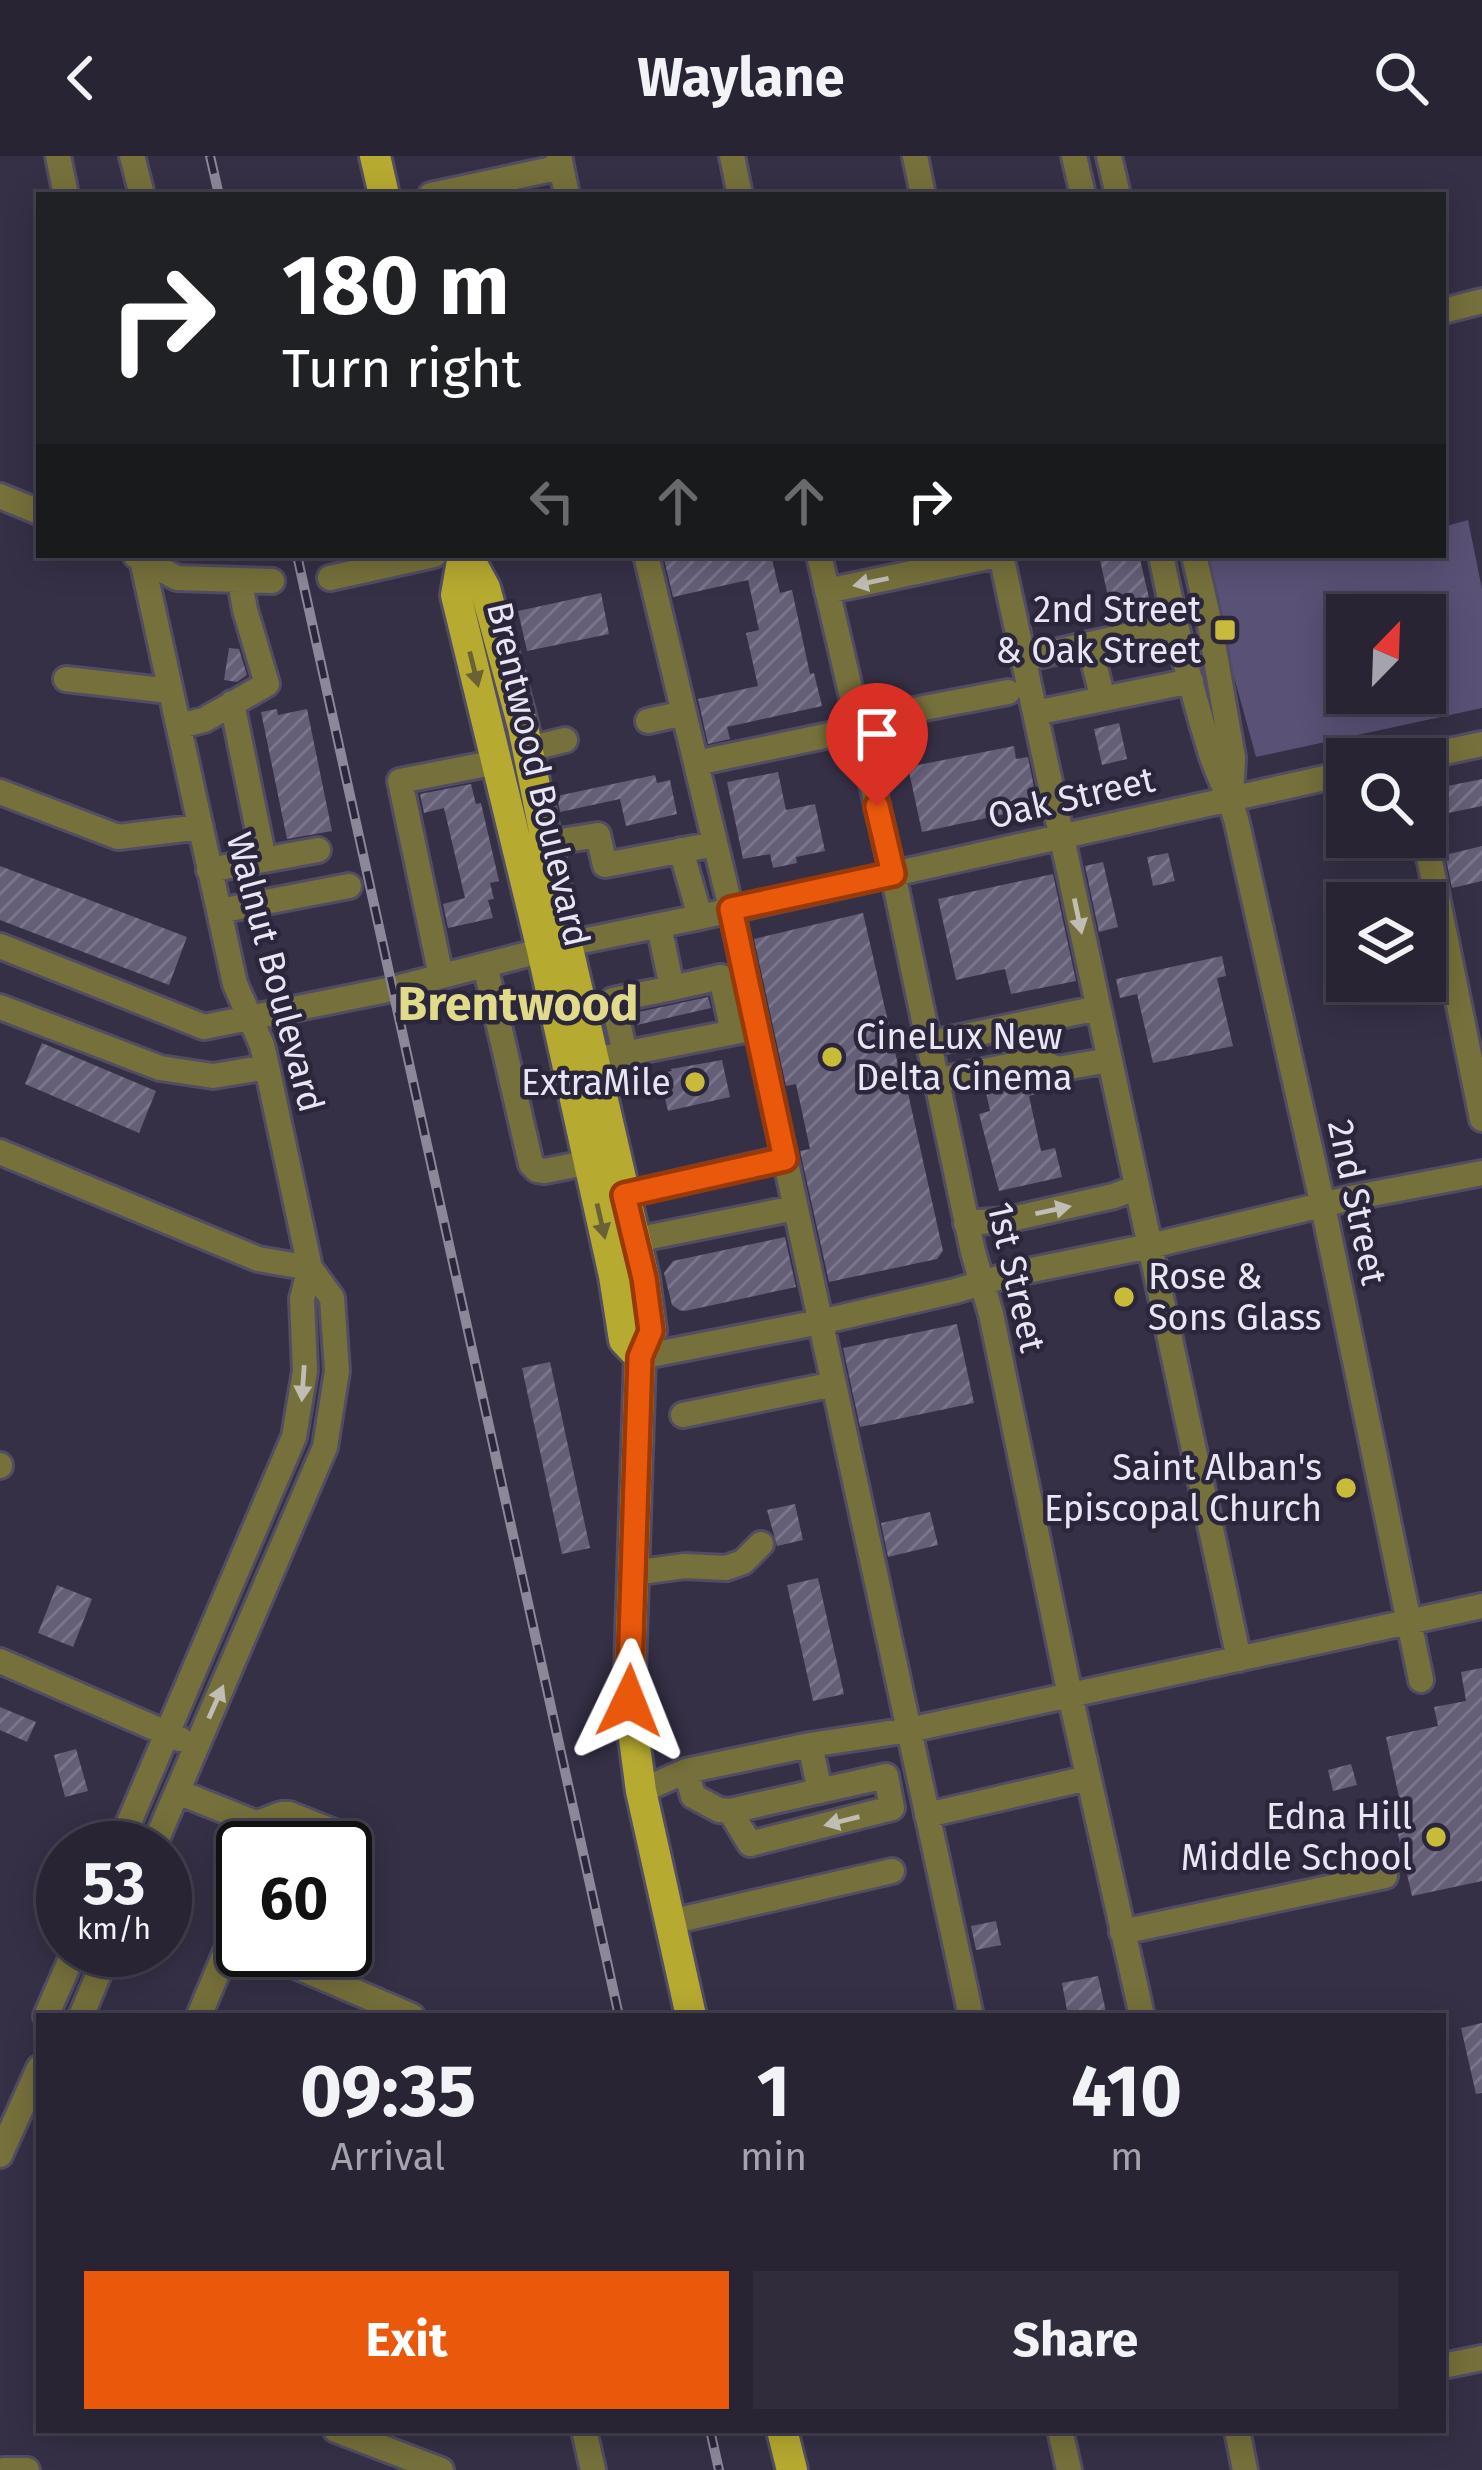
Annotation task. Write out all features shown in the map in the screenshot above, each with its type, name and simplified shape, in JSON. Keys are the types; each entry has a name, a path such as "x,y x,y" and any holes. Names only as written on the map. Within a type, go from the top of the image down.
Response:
{"main road":[{"path":"375,156 383,192"},
{"name":"Brentwood Boulevard","path":"464,558 456,596 497,762 593,1060 610,1176 614,1276 624,1340 640,1357"},
{"name":"Brentwood Boulevard","path":"467,558 485,588 528,749 548,843 554,947 610,1176 634,1240 651,1331 640,1357 629,1701 641,1791 690,2013"},
{"path":"783,2433 792,2470"}],"street":[{"path":"58,156 65,192"},
{"path":"133,156 141,192"},
{"path":"732,156 739,192"},
{"path":"915,156 922,192"},
{"path":"1074,156 1082,192"},
{"path":"1107,157 1117,192"},
{"path":"442,192 560,161 566,192"},
{"path":"1446,310 1482,301"},
{"path":"0,496 36,511"},
{"name":"Walnut Boulevard","path":"139,558 235,984 268,1067 310,1268 332,1298 337,1371 325,1447 166,1821"},
{"path":"142,558 177,578 272,581"},
{"path":"330,578 398,558"},
{"path":"647,558 731,909 745,1030"},
{"name":"1st Street","path":"821,558 966,1223 991,1314 1141,2013"},
{"path":"827,591 985,558"},
{"path":"1000,558 1239,1659"},
{"name":"2nd Street","path":"1161,558 1214,761 1231,798 1323,1206 1421,1680"},
{"name":"2nd Street","path":"1195,558 1233,758 1231,798"},
{"path":"179,726 204,720 267,684 240,580"},
{"path":"1023,659 1175,625"},
{"path":"1089,644 1102,699"},
{"path":"65,679 170,691"},
{"path":"1035,713 1191,682"},
{"path":"696,763 1008,692"},
{"path":"232,703 264,860"},
{"path":"648,721 684,713"},
{"path":"528,749 565,740"},
{"path":"1446,752 1482,744"},
{"path":"441,976 400,781 497,762"},
{"name":"Oak Street","path":"0,946 204,1027 1326,778"},
{"path":"0,792 118,837 201,827"},
{"path":"548,843 598,835 605,865 715,844"},
{"path":"209,870 318,850"},
{"path":"681,850 700,917"},
{"path":"1428,858 1482,1119"},
{"path":"219,911 349,886"},
{"path":"659,926 671,988"},
{"path":"485,965 530,1164 537,1170 575,1165 610,1176 785,1159"},
{"path":"625,1054 614,1000 721,977 745,1030 785,1159 970,2013"},
{"path":"0,1007 160,1068 213,1076 268,1067"},
{"path":"927,1044 1099,1008"},
{"path":"593,1060 745,1030"},
{"path":"935,1081 1038,1060 1057,1069 1110,1060"},
{"path":"0,1152 258,1259 310,1268"},
{"path":"640,1357 820,1322 1012,1274 1482,1172"},
{"path":"966,1223 1007,1220 1137,1187"},
{"path":"634,1240 795,1208"},
{"name":"Walnut Boulevard","path":"130,1821 294,1437 305,1370 302,1299 310,1268"},
{"path":"683,1415 834,1384"},
{"path":"633,1573 685,1566 726,1568 743,1562 761,1544"},
{"path":"641,1791 686,1771 909,1730 1482,1606"},
{"path":"0,1661 197,1746"},
{"path":"810,1745 820,1791"},
{"path":"686,1771 693,1796 719,1810 886,1776 892,1808 750,1844 730,1810"},
{"path":"927,1816 1088,1778"},
{"path":"178,1792 250,1821"},
{"path":"266,1821 278,1814 306,1821"},
{"path":"670,1922 892,1871"},
{"path":"1122,1932 1384,1876"},
{"path":"47,2013 63,1977"},
{"path":"82,2013 98,1977"},
{"path":"201,2013 219,1977"},
{"path":"321,1977 405,2013"},
{"path":"0,2155 36,2083"},
{"path":"1446,2365 1482,2358"},
{"path":"344,2433 441,2470"},
{"path":"585,2433 593,2470"},
{"path":"1061,2433 1070,2470"},
{"path":"1238,2433 1245,2470"},
{"path":"4,2470 27,2470"}],"shaded area":[{"path":"1468,520 1482,589 1482,708 1326,738 1326,742 1256,757 1202,558 1446,558 1446,526"}],"building":[{"path":"664,558 772,558 780,593 792,590 810,674 814,673 822,706 727,727 730,739 708,744 698,699 758,686 746,633 759,630 748,580 673,597"},
{"path":"1100,558 1140,558 1150,602 1111,611"},
{"path":"601,593 609,634 527,651 518,611"},
{"path":"229,648 239,649 247,675 237,682 224,680"},
{"path":"277,709 278,715 307,709 332,831 287,839 261,712"},
{"path":"1119,723 1127,759 1102,765 1094,729"},
{"path":"1014,746 1016,759 1028,757 1038,807 922,832 908,767"},
{"path":"778,772 786,810 815,804 825,851 773,868 770,854 743,859 727,782"},
{"path":"655,775 657,783 670,780 677,814 626,826 620,799 560,812 557,796"},
{"path":"1482,779 1482,806 1446,814 1446,786"},
{"path":"471,784 476,804 481,803 499,881 490,883 493,918 448,928 443,904 465,898 444,808 424,813 420,794"},
{"path":"1482,846 1482,881 1452,888 1446,855"},
{"path":"1168,853 1175,881 1153,886 1147,857"},
{"path":"1103,862 1118,927 1099,932 1085,866"},
{"path":"0,866 187,937 169,985 0,920"},
{"path":"1053,874 1076,981 1011,994 1005,969 956,980 938,899"},
{"path":"863,913 943,1251 937,1259 829,1282 800,1151 810,1149 796,1084 786,1086 754,939"},
{"path":"1222,956 1226,976 1217,978 1233,1046 1153,1063 1137,994 1120,998 1116,979"},
{"path":"708,997 711,1008 637,1025 634,1013"},
{"path":"42,1043 156,1091 139,1133 25,1084"},
{"path":"722,1060 730,1097 668,1111 659,1074"},
{"path":"1036,1077 1044,1092 1029,1096 1041,1151 1055,1148 1062,1177 999,1191 979,1114 990,1111 985,1088"},
{"path":"785,1237 796,1287 685,1311 672,1305 664,1273 673,1261"},
{"path":"957,1324 974,1403 860,1427 843,1348"},
{"path":"550,1362 590,1548 562,1554 522,1368"},
{"path":"795,1504 803,1540 777,1546 767,1510"},
{"path":"930,1512 938,1545 888,1557 881,1523"},
{"path":"818,1578 844,1694 813,1701 787,1585"},
{"path":"57,1585 92,1599 73,1647 38,1633"},
{"path":"1482,1668 1482,1881 1412,1896 1390,1799 1399,1797 1386,1737 1438,1726 1434,1707 1466,1701 1461,1672"},
{"path":"0,1707 36,1722 27,1742 0,1730"},
{"path":"76,1749 88,1791 65,1797 54,1755"},
{"path":"1351,1764 1357,1785 1333,1791 1328,1770"},
{"path":"996,1921 1001,1945 976,1950 971,1926"},
{"path":"1098,1976 1106,2013 1067,2013 1062,1983"},
{"path":"1482,2023 1482,2093 1476,2094 1461,2028"}],"railway":[{"path":"210,156 218,192"},
{"path":"298,558 618,2013"},
{"path":"711,2433 719,2470"}],"place":[{"name":"2nd Street & Oak Street","path":"1225,630"},
{"name":"CineLux New Delta Cinema","path":"832,1057"},
{"name":"ExtraMile","path":"695,1082"},
{"name":"Rose & Sons Glass","path":"1124,1297"},
{"name":"Saint Alban's Episcopal Church","path":"1346,1488"},
{"name":"Edna Hill Middle School","path":"1436,1837"}],"district":[{"name":"Brentwood","path":"518,1003"}],"route":[{"path":"629,1701 640,1357 651,1331 624,1195 785,1159 731,909 893,874 877,806"}]}
